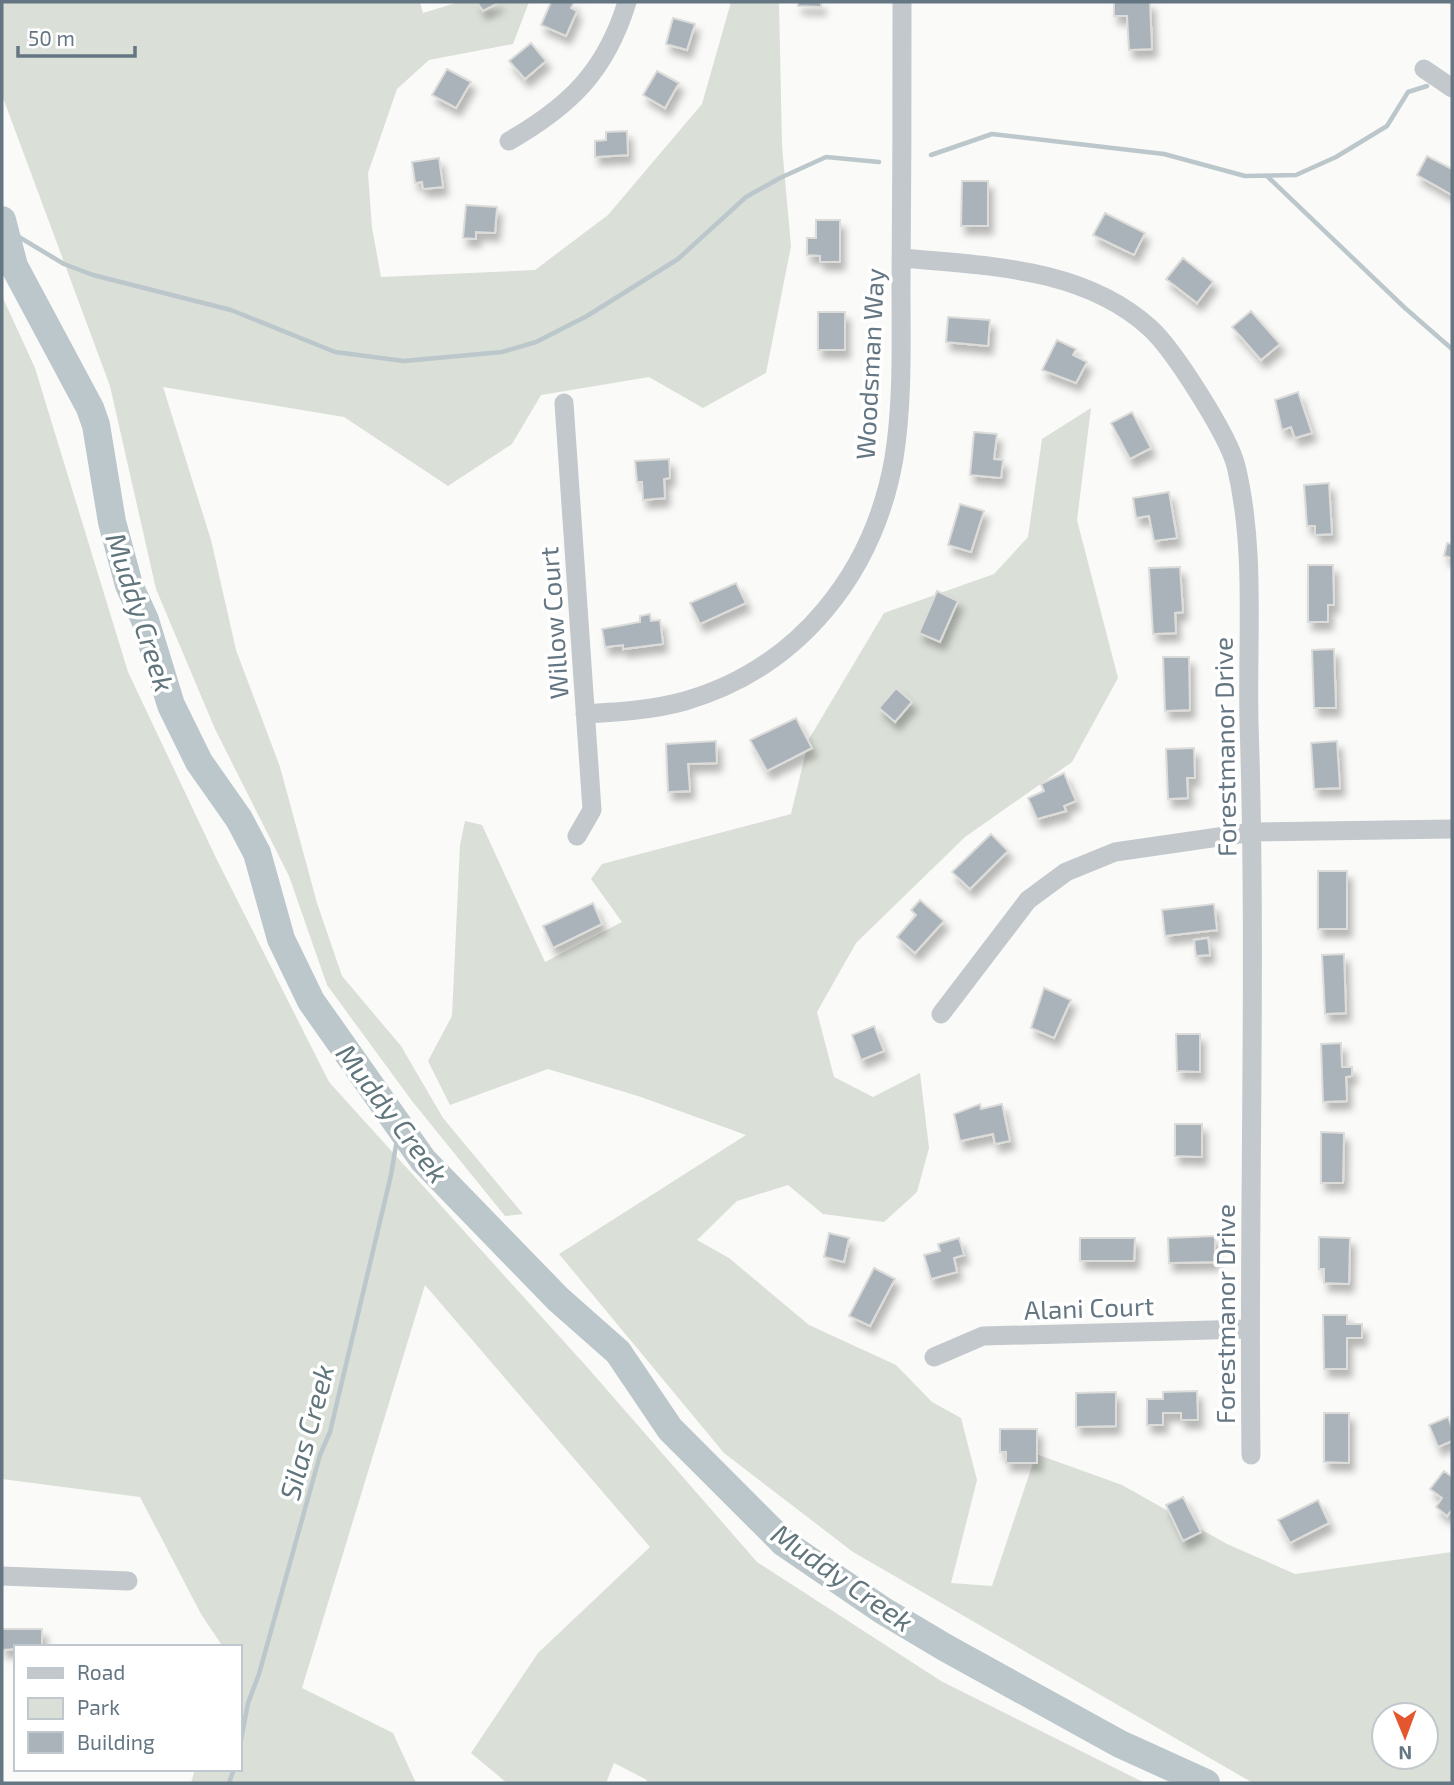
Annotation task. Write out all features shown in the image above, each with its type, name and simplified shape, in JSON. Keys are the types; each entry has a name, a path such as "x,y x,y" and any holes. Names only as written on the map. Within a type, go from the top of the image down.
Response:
{"street":[{"path":"509,141 542,123 576,94 591,77 610,48 627,2"},
{"name":"Woodsman Way","path":"585,714 684,701 717,690 750,674 796,642 841,593 874,528 894,458 901,374 902,2"},
{"path":"1424,69 1452,88"},
{"name":"Forestmanor Drive","path":"902,258 1040,273 1109,299 1152,329 1201,396 1235,462 1247,530 1253,832 1251,1455"},
{"name":"Willow Court","path":"564,403 592,810 577,836"},
{"path":"941,1014 1028,900 1066,872 1115,852 1253,832 1452,829"},
{"name":"Alani Court","path":"934,1357 983,1336 1250,1329"},
{"path":"2,1576 128,1581"}],"green space":[{"path":"2,2 420,2 423,13 459,2 529,2 513,44 429,60 397,89 368,173 372,228 381,277 535,270 608,215 702,104 731,2 779,2 782,146 791,246 766,373 703,408 649,377 541,395 512,444 448,486 344,417 163,387 211,540 236,650 280,767 317,903 342,976 401,1046 443,1118 523,1214 505,1216 412,1101 327,985 289,876 215,729 156,589 110,386 2,95"},
{"path":"2,296 35,368 128,672 217,860 329,1082 587,1367 757,1562 941,1681 1145,1783 646,1783 647,1780 614,1763 606,1783 507,1783 471,1753 538,1653 650,1547 425,1285 302,1688 393,1733 416,1783 191,1783 194,1771 242,1771 242,1645 222,1645 201,1614 140,1497 2,1479"},
{"path":"1091,408 1077,520 1118,678 1072,762 965,837 856,943 817,1012 834,1077 873,1097 920,1073 929,1148 917,1192 884,1222 823,1214 788,1185 737,1201 697,1240 729,1258 809,1325 896,1365 932,1402 961,1418 977,1480 951,1583 992,1586 1036,1454 1122,1485 1227,1544 1295,1574 1452,1552 1452,1783 1253,1783 853,1552 724,1453 559,1254 746,1135 638,1096 548,1069 450,1105 428,1061 452,1016 460,845 465,821 482,825 545,962 622,922 591,879 602,864 791,814 809,739 884,613 994,574 1028,537 1042,439"}],"building":[{"path":"477,2 500,2 483,11"},
{"path":"551,2 574,2 571,8 577,11 566,36 541,25"},
{"path":"798,2 821,2 821,7 798,6"},
{"path":"1114,2 1150,2 1152,49 1129,50 1127,16 1114,16"},
{"path":"673,18 695,24 687,50 666,44"},
{"path":"531,43 546,61 525,79 509,61"},
{"path":"447,69 471,82 456,108 432,95"},
{"path":"657,71 679,83 665,108 643,95"},
{"path":"627,131 628,155 595,157 595,141 606,140 606,132"},
{"path":"1427,156 1452,169 1452,195 1417,175"},
{"path":"439,158 443,187 423,189 422,182 415,183 412,162"},
{"path":"962,181 988,181 988,226 961,226"},
{"path":"466,205 497,207 495,233 476,232 476,239 463,238"},
{"path":"1105,213 1145,233 1134,255 1093,235"},
{"path":"816,220 840,220 840,262 820,262 820,256 807,255 807,238 816,238"},
{"path":"1183,258 1213,282 1197,303 1166,279"},
{"path":"1251,311 1280,344 1261,360 1232,327"},
{"path":"818,312 845,312 845,350 818,350"},
{"path":"948,317 990,320 988,346 946,342"},
{"path":"1057,340 1076,349 1073,355 1087,362 1076,383 1042,370"},
{"path":"1298,392 1312,433 1295,438 1291,427 1282,430 1275,400"},
{"path":"1132,412 1151,448 1130,459 1111,423"},
{"path":"974,432 997,434 994,459 1003,460 1001,478 970,475"},
{"path":"669,459 670,478 664,479 665,498 643,500 642,482 637,482 635,461"},
{"path":"1329,483 1332,534 1315,535 1315,526 1307,526 1304,485"},
{"path":"1169,492 1177,538 1154,541 1149,516 1136,518 1133,498"},
{"path":"960,504 984,511 971,552 948,545"},
{"path":"1447,543 1452,544 1452,558 1444,556"},
{"path":"1308,565 1333,565 1334,605 1328,605 1328,622 1308,622"},
{"path":"1180,567 1183,612 1175,613 1176,633 1153,634 1149,568"},
{"path":"736,583 746,603 700,624 690,603"},
{"path":"937,591 958,601 940,642 919,633"},
{"path":"650,614 651,621 660,620 663,644 623,649 623,645 605,647 602,629 640,622 640,616"},
{"path":"1334,649 1336,708 1314,708 1312,650"},
{"path":"1163,657 1189,657 1190,710 1165,711"},
{"path":"896,688 912,702 895,722 879,708"},
{"path":"796,718 812,748 767,771 750,740"},
{"path":"716,741 717,763 688,764 690,791 668,792 666,744"},
{"path":"1337,741 1340,788 1314,789 1311,743"},
{"path":"1194,748 1195,778 1187,778 1188,798 1168,799 1166,749"},
{"path":"1064,773 1076,801 1064,806 1066,811 1037,819 1028,798 1044,791 1041,784"},
{"path":"991,834 1008,851 970,889 952,872"},
{"path":"1318,871 1347,871 1347,929 1318,929"},
{"path":"920,900 944,921 915,953 897,937 916,915 911,910"},
{"path":"593,903 602,924 553,948 543,926"},
{"path":"1214,904 1217,930 1165,936 1162,910"},
{"path":"1208,938 1210,955 1196,956 1194,940"},
{"path":"1344,954 1346,1013 1325,1014 1322,955"},
{"path":"1044,988 1071,1000 1054,1038 1031,1028"},
{"path":"874,1026 884,1051 861,1060 852,1035"},
{"path":"1176,1034 1200,1034 1200,1072 1177,1071"},
{"path":"1341,1043 1342,1067 1352,1067 1352,1076 1346,1077 1347,1101 1323,1102 1321,1044"},
{"path":"980,1104 981,1109 1002,1104 1010,1141 995,1144 993,1134 960,1141 954,1114"},
{"path":"1175,1124 1202,1124 1202,1157 1175,1156"},
{"path":"1321,1132 1344,1133 1343,1183 1321,1183"},
{"path":"829,1233 849,1238 844,1262 824,1257"},
{"path":"1215,1236 1215,1262 1169,1263 1168,1238"},
{"path":"1319,1237 1350,1238 1349,1284 1324,1283 1324,1269 1319,1269"},
{"path":"959,1238 964,1255 954,1258 957,1272 931,1279 924,1255 940,1251 938,1244"},
{"path":"1080,1238 1135,1238 1134,1261 1080,1261"},
{"path":"874,1268 895,1279 870,1326 849,1316"},
{"path":"1323,1315 1347,1315 1347,1324 1362,1324 1362,1338 1347,1338 1347,1369 1324,1369"},
{"path":"1197,1391 1198,1420 1181,1420 1181,1413 1163,1413 1163,1425 1147,1425 1147,1399 1163,1399 1163,1392"},
{"path":"1116,1392 1116,1426 1076,1427 1076,1393"},
{"path":"1324,1413 1349,1413 1349,1463 1324,1462"},
{"path":"1448,1417 1452,1428 1452,1441 1438,1447 1429,1425"},
{"path":"1000,1429 1037,1429 1037,1463 1006,1463 1006,1452 1000,1452"},
{"path":"1444,1471 1452,1477 1452,1510 1447,1516 1436,1507 1442,1498 1430,1489"},
{"path":"1183,1497 1201,1532 1183,1541 1166,1505"},
{"path":"1318,1500 1329,1523 1290,1543 1278,1520"},
{"path":"2,1629 42,1629 42,1645 14,1645 14,1649 2,1650"}],"waterway":[{"path":"931,155 992,134 1164,154 1245,176 1296,175 1336,157 1387,126 1408,92 1427,86"},
{"path":"4,228 64,264 93,275 231,310 335,352 404,361 502,352 536,342 587,316 678,259 746,197 780,178 826,157 879,162"},
{"path":"1267,176 1405,308 1452,349"},
{"name":"Muddy Creek","path":"2,220 14,266 90,408 96,425 112,522 129,585 145,620 171,705 199,762 239,819 257,853 281,939 311,1001 423,1160 558,1299 618,1352 670,1429 784,1543 882,1610 946,1648 1120,1744 1206,1783"},
{"name":"Silas Creek","path":"242,1734 248,1703 259,1674 320,1455 330,1432 391,1175 399,1127"},
{"name":"Silas Creek","path":"229,1783 233,1771"}]}
